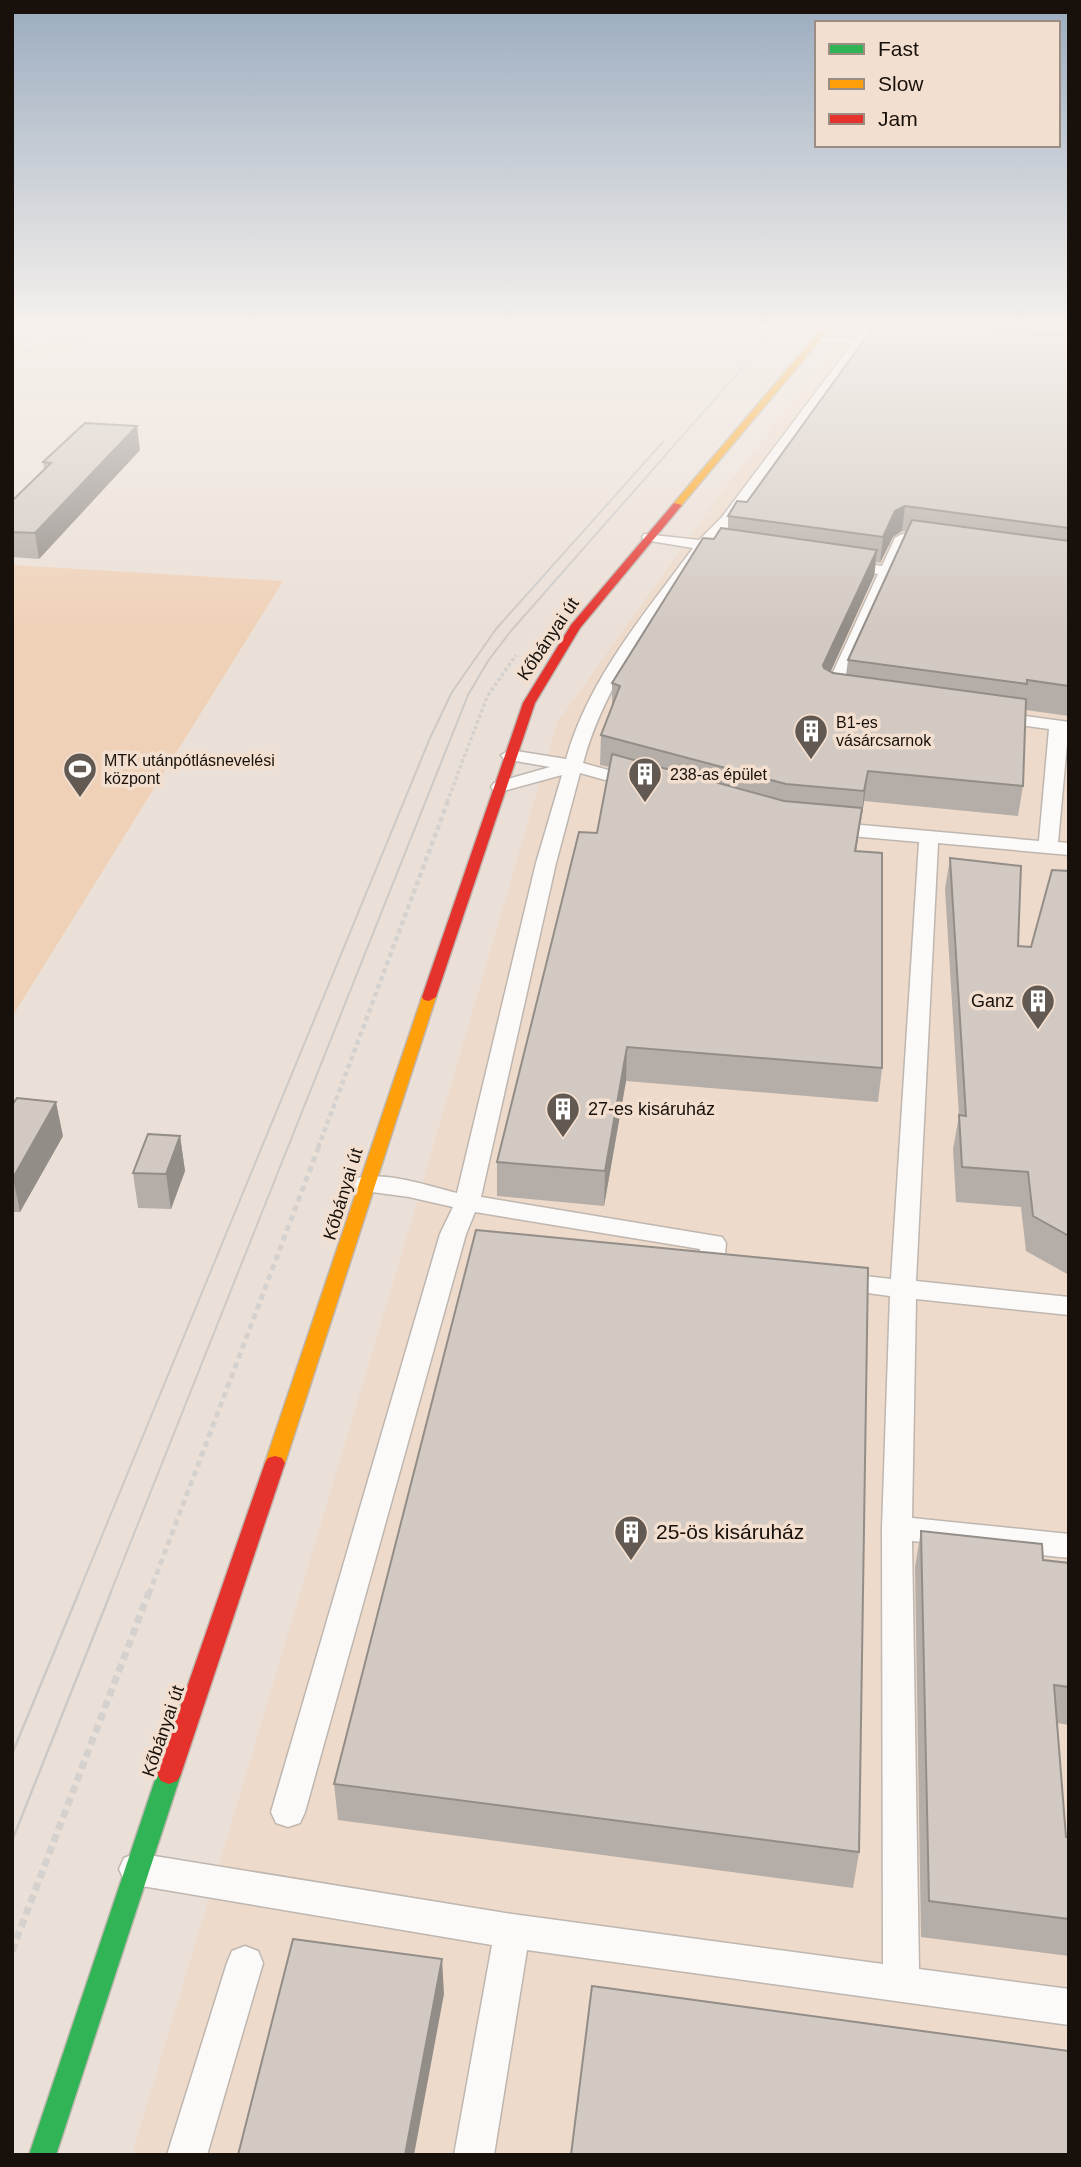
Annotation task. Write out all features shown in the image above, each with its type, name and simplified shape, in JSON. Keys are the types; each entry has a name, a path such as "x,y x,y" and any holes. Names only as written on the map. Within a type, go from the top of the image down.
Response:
{"main road":[{"name":"Kőbányai út","path":"42,2155 136,1870 322,1327 366,1184 528,703 557,652 631,556 743,426"}],"lane":[{"path":"288,1812 453,1234 467,1203 545,863 583,732 605,682 703,545 727,520 798,426"},
{"path":"649,537 735,550"},
{"path":"858,698 831,694 902,538 953,545"},
{"path":"832,563 887,571"},
{"path":"978,714 1063,726 1048,847"},
{"path":"510,755 574,766 653,788"},
{"path":"500,788 574,766"},
{"path":"808,826 1069,849"},
{"path":"901,1984 897,1528 903,1288 929,837"},
{"path":"366,1184 409,1189 467,1203 713,1243 710,1271 752,1275"},
{"path":"820,1281 1069,1306"},
{"path":"897,1528 1069,1546"},
{"path":"136,1870 512,1931 1069,2007"},
{"path":"474,2155 512,1931"},
{"path":"187,2155 245,1963"}],"shaded area":[{"path":"774,426 1069,426 1069,2155 132,2155 397,1270 557,723 725,488"},
{"name":"MTK utánpótlásnevelési központ","path":"12,565 283,581 12,1017"}],"building":[{"path":"82,426 137,426 35,533 12,532 12,501 51,463 43,462"},
{"path":"802,426 1069,426 1069,528 905,506 895,511 883,537 728,516 737,501 747,502"},
{"path":"912,520 1069,541 1069,686 1027,680 1027,684 848,660"},
{"path":"721,528 877,550 823,665 824,668 833,673 1026,699 1023,786 868,771 864,791 786,784 601,735 620,686 612,683 703,538 714,539"},
{"path":"612,754 784,801 862,808 855,851 882,853 882,1068 627,1047 605,1171 497,1162 579,832 597,833"},
{"path":"950,858 1021,866 1018,946 1031,947 1052,870 1069,871 1069,1236 1033,1216 1028,1172 962,1167 959,1115 966,1116"},
{"path":"17,1098 56,1102 13,1178 12,1105"},
{"path":"148,1134 180,1136 166,1174 133,1173"},
{"name":"25-ös kisáruház","path":"476,1230 868,1268 859,1852 334,1784"},
{"path":"921,1531 1042,1544 1043,1560 1069,1563 1069,1687 1054,1685 1066,1837 1069,1837 1069,1919 929,1901"},
{"path":"293,1939 442,1959 405,2155 238,2155"},
{"path":"592,1986 1069,2051 1069,2155 571,2155"}],"tram line":[{"path":"110,1594 468,695 488,661 510,632 691,426"},
{"path":"78,1594 430,738 452,692 496,629 663,442"},
{"path":"12,1754 79,1592"},
{"path":"12,1841 111,1592"}],"traffic: fast":[{"path":"42,2155 169,1774"}],"traffic: slow":[{"path":"677,505 744,426"},
{"path":"275,1463 429,997"}],"traffic: jam":[{"path":"429,997 529,703 575,627 677,505"},
{"path":"169,1774 275,1463"}],"place":[{"name":"B1-es vásárcsarnok","path":"811,761"},
{"name":"MTK utánpótlásnevelési központ","path":"80,799"},
{"name":"238-as épület","path":"645,804"},
{"name":"Ganz","path":"1038,1031"},
{"name":"27-es kisáruház","path":"563,1139"},
{"name":"25-ös kisáruház","path":"631,1562"}]}
